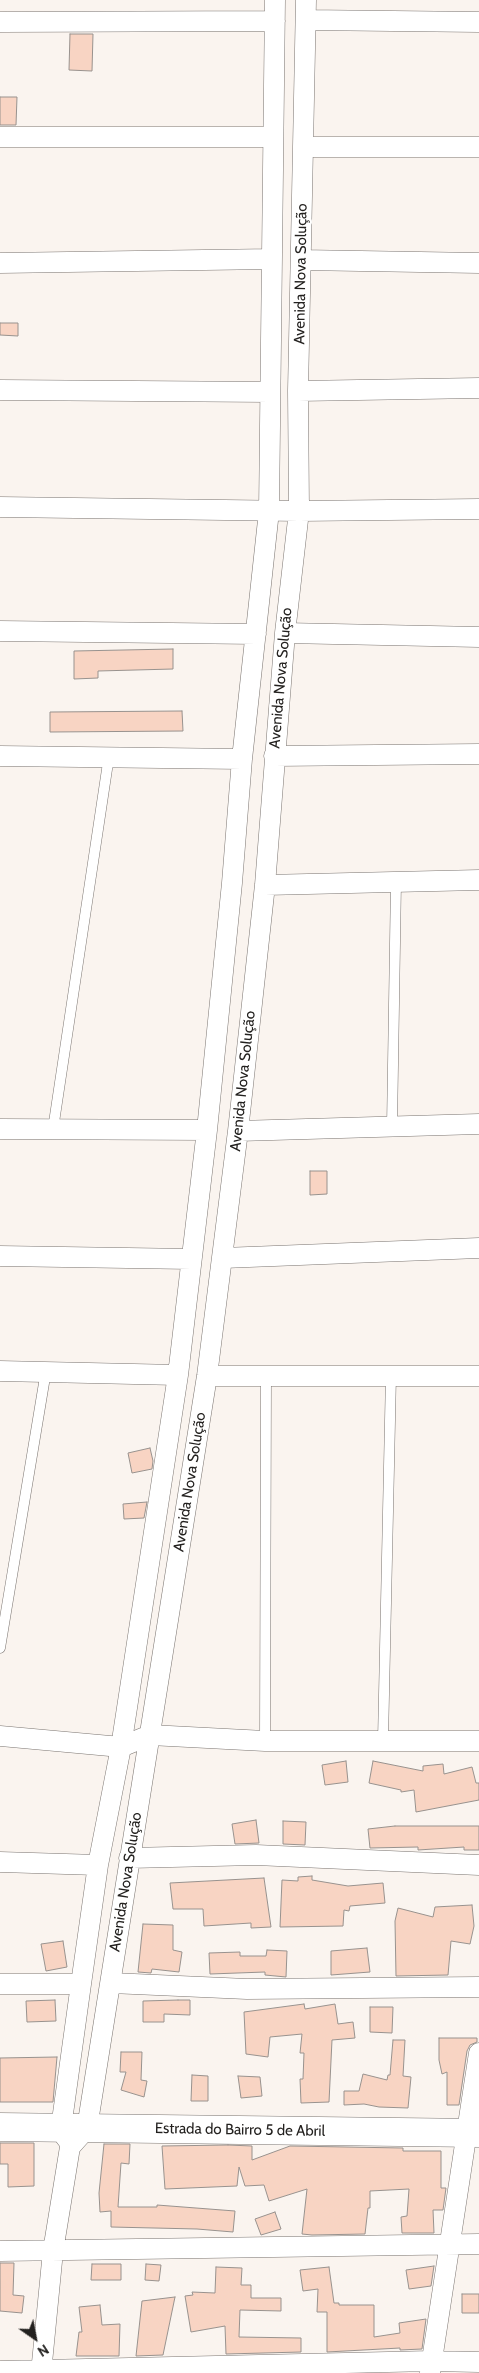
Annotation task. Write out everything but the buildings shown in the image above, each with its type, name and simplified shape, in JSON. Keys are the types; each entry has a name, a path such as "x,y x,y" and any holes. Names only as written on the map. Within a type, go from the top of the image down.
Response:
{"street":[{"name":"Avenida Nova Solução","path":"73,2134 81,1984 98,1865 121,1747 178,1376 207,1130 232,883 242,759 270,511 272,137 275,0"},
{"name":"Avenida Nova Solução","path":"42,2372 53,2252 73,2134 111,1983 129,1858 207,1376 238,1131 265,884 285,632 300,511 298,392 306,0"},
{"path":"306,20 479,22"},
{"path":"0,22 275,21"},
{"path":"0,138 272,137"},
{"path":"304,147 479,147"},
{"path":"0,263 272,259"},
{"path":"301,260 479,263"},
{"path":"298,392 479,388"},
{"path":"0,390 270,392"},
{"path":"0,508 270,511 479,509"},
{"path":"0,631 256,634"},
{"path":"285,632 479,637"},
{"path":"274,756 479,754"},
{"path":"0,756 242,759"},
{"path":"265,884 479,880"},
{"path":"238,1131 479,1124"},
{"path":"0,1129 207,1130"},
{"path":"223,1258 479,1248"},
{"path":"0,1256 191,1259"},
{"path":"0,1371 178,1376"},
{"path":"207,1376 266,1374 479,1376"},
{"path":"0,1736 121,1747 150,1735 265,1741 479,1741"},
{"path":"129,1858 256,1855 479,1865"},
{"path":"0,1862 98,1865"},
{"path":"111,1983 246,1989 479,1987"},
{"path":"0,1984 81,1984"},
{"path":"430,2367 450,2243 473,2133 479,2053"},
{"name":"Estrada do Bairro 5 de Abril","path":"0,2127 73,2134 473,2133"},
{"path":"0,2251 53,2252 450,2243 479,2244"},
{"path":"0,2371 430,2367 479,2362"}],"lane":[{"path":"53,1129 109,756"},
{"path":"392,1126 396,882"},
{"path":"0,1648 46,1371"},
{"path":"265,1741 266,1374"},
{"path":"383,1740 391,1375"}]}
